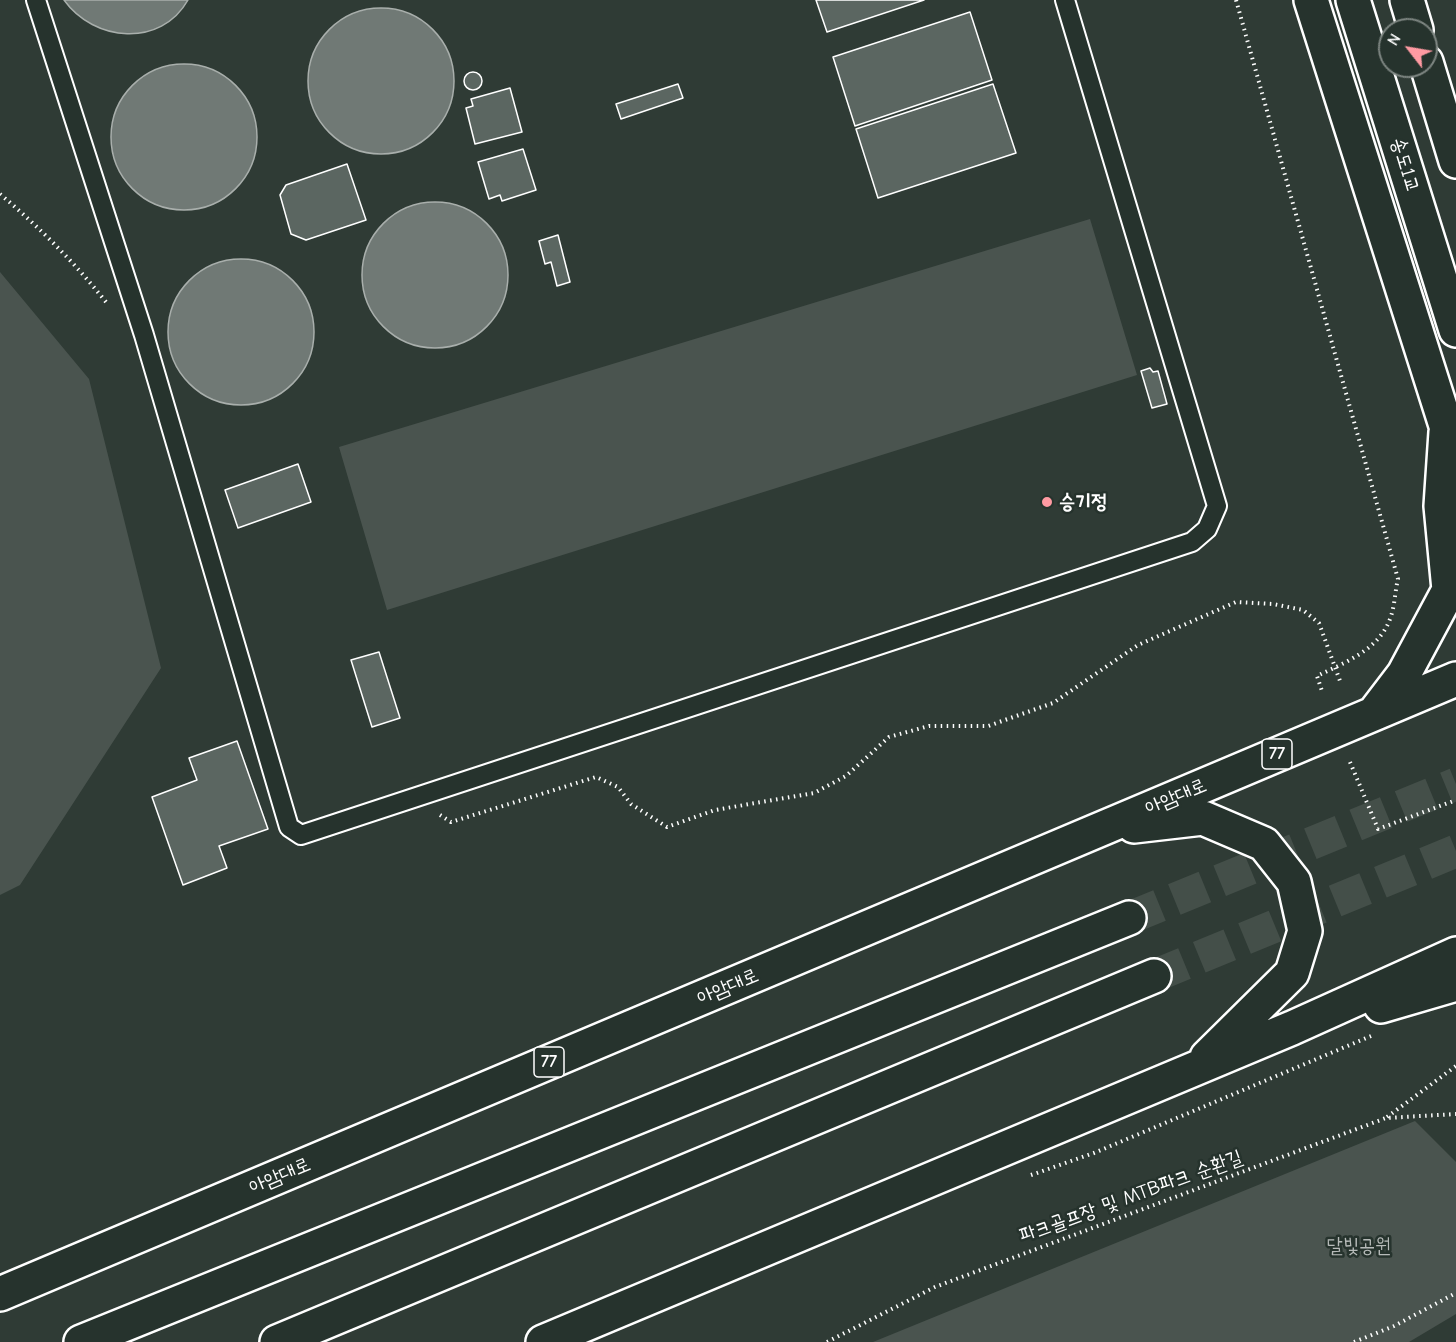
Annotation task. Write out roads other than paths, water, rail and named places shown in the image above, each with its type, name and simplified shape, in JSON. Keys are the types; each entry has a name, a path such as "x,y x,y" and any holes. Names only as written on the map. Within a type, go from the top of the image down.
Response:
{"main road":[{"path":"1311,0 1451,442 1441,506 1449,590 1404,674 1374,713"},
{"name":"송도1교","path":"1353,0 1456,330"},
{"path":"1407,0 1412,18"},
{"path":"1431,78 1456,161"},
{"name":"아암대로","path":"0,1294 1456,679"},
{"path":"1098,830 1203,818 1264,844 1294,882 1305,931 1292,973 1195,1069"},
{"path":"81,1342 1129,918"},
{"path":"543,1342 1292,1028 1456,954"},
{"path":"277,1342 1154,976"},
{"path":"1292,1028 1401,1001 1456,984"}],"lane":[{"path":"36,0 144,335 289,827 301,835 1192,542 1207,529 1217,506 1065,0"}],"tunnel":[{"path":"1129,918 1456,784"},
{"path":"1154,976 1456,851"}],"place":[{"name":"승기정","path":"1047,502"}],"park label":[{"name":"달빛공원","path":"1359,1246"}]}
